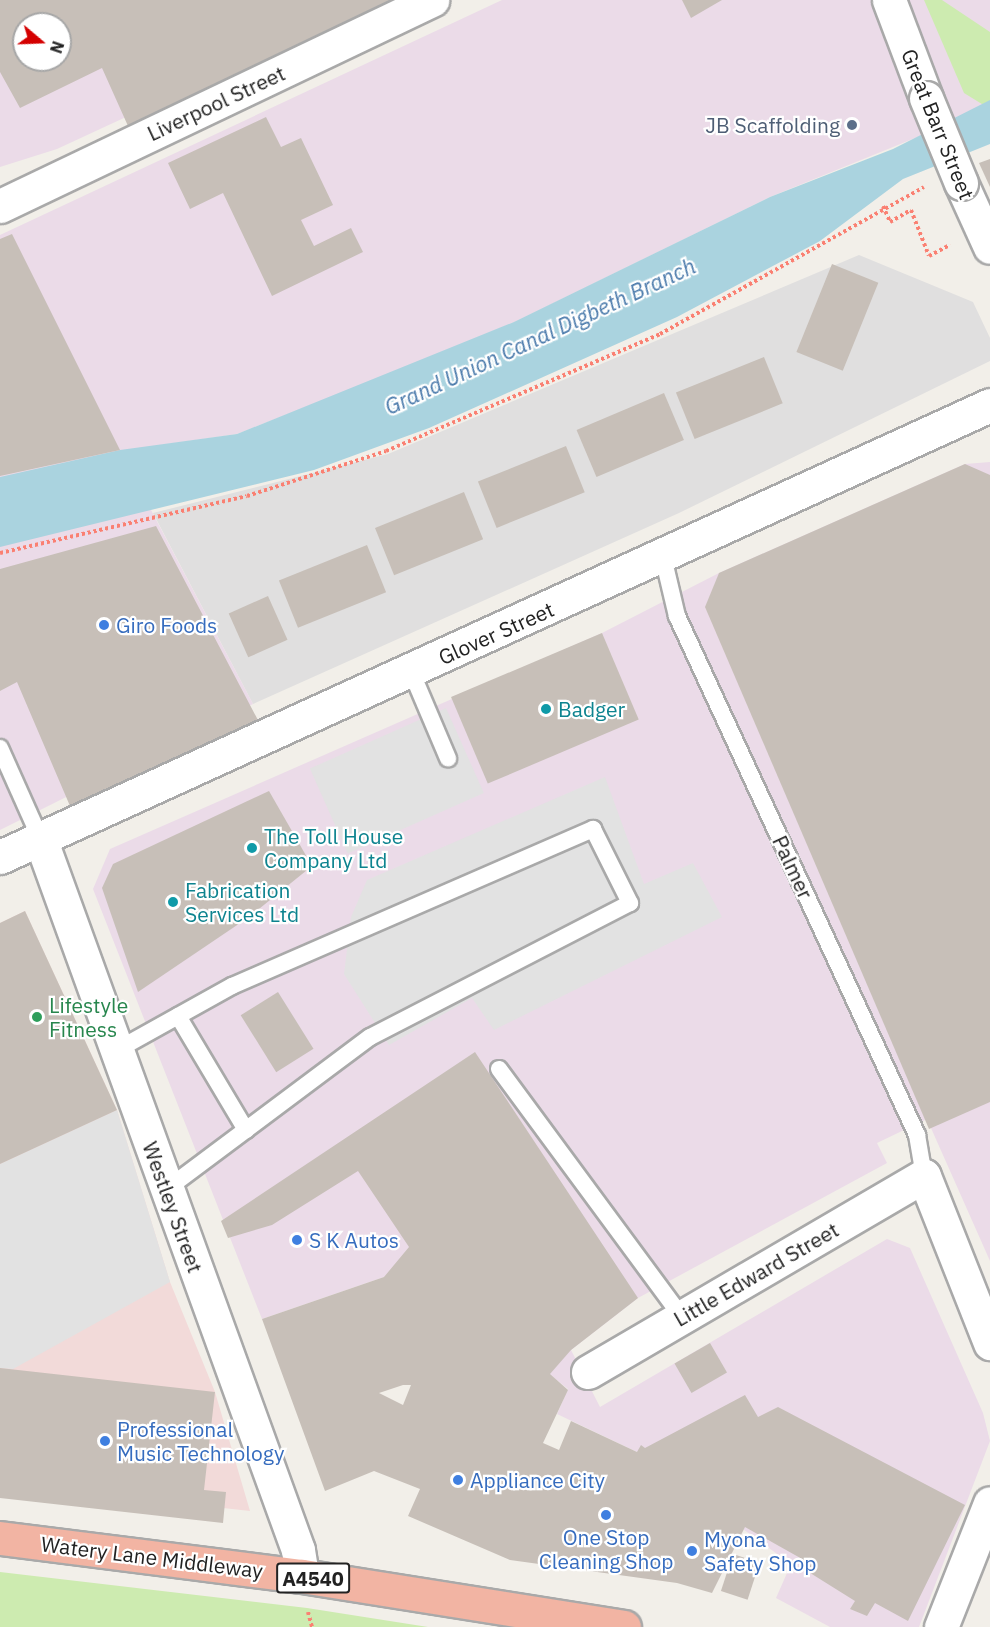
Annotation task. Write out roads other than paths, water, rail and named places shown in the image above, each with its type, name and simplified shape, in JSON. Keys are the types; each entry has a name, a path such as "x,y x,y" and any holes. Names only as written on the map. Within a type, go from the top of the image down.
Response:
{"highway":[{"name":"Watery Lane Middleway","path":"0,1538 302,1576 624,1627"}],"street":[{"name":"Liverpool Street","path":"0,206 432,0"},
{"name":"Great Barr Street","path":"889,0 926,98 949,182 987,239"},
{"name":"Glover Street","path":"0,857 663,557 990,405"},
{"name":"Westley Street","path":"40,838 298,1550 302,1576"},
{"name":"Little Edward Street","path":"588,1372 924,1176"},
{"path":"924,1176 990,1343"},
{"path":"941,1627 990,1503"}],"lane":[{"name":"Palmer","path":"663,557 677,615 917,1135 924,1176"},
{"path":"411,671 448,758"},
{"path":"0,748 40,838"},
{"path":"117,1050 242,981 593,829 630,903 370,1037 166,1189"},
{"path":"178,1016 246,1130"},
{"path":"499,1069 681,1316"}],"water":[{"name":"Grand Union Canal Digbeth Branch","path":"990,100 990,144 903,179 820,241 677,317 429,428 314,470 0,547 0,477 120,450 237,434 514,322 770,197 893,149"}],"place":[{"name":"JB Scaffolding","path":"852,125"},
{"name":"Giro Foods","path":"104,625"},
{"name":"Badger","path":"546,709"},
{"name":"The Toll House Company Ltd","path":"252,848"},
{"name":"Fabrication Services Ltd","path":"173,902"},
{"name":"Lifestyle Fitness","path":"37,1017"},
{"name":"S K Autos","path":"297,1240"},
{"name":"Professional Music Technology","path":"105,1441"},
{"name":"Appliance City","path":"458,1480"},
{"name":"One Stop Cleaning Shop","path":"606,1515"},
{"name":"Myona Safety Shop","path":"692,1551"}]}
